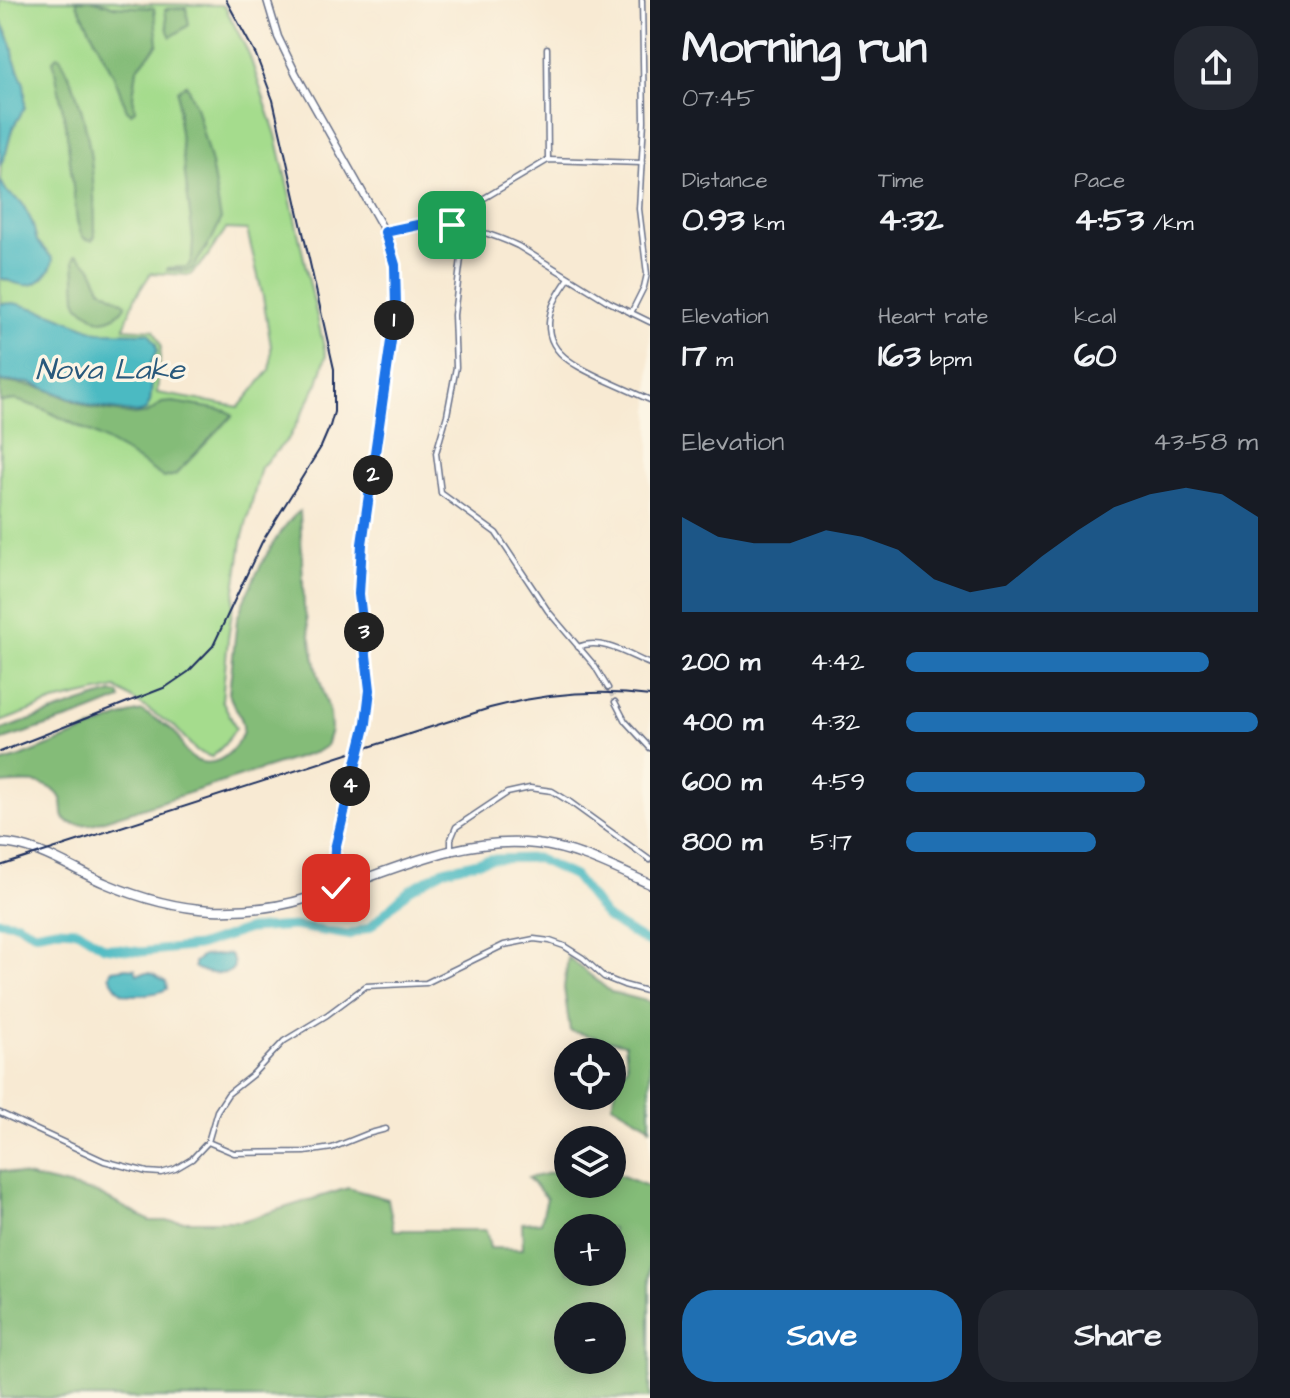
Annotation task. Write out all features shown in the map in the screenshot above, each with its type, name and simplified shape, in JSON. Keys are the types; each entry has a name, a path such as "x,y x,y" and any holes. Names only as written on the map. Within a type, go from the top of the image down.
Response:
{"highway":[{"path":"0,843 13,843 54,857 106,884 161,903 195,908 263,908 309,898 451,850 510,842 538,844 576,853 650,884"}],"main road":[{"path":"267,0 278,37 385,232 395,265 396,306 362,544 359,594 370,690 366,723 335,849 336,888"}],"street":[{"path":"631,313 645,284 647,272 639,209 647,121 642,0"},
{"path":"547,48 548,160"},
{"path":"608,688 594,665 548,611 496,533 441,493 436,453 456,367 454,315 461,258 481,200 548,160 642,163"},
{"path":"385,232 431,222 449,224 513,244 609,302 650,322"},
{"path":"569,278 555,299 550,315 550,335 557,350 575,366 650,400"},
{"path":"578,647 599,643 650,664"},
{"path":"615,702 625,721 650,748"},
{"path":"451,850 456,827 507,793 530,788 552,791 650,860"},
{"path":"0,1113 104,1161 161,1173 192,1159 208,1142 217,1111 228,1094 252,1075 284,1041 366,986 426,983 504,945 534,939 564,946 604,977 650,992"},
{"path":"208,1142 234,1153 305,1152 332,1148 386,1129"}],"green space":[{"path":"0,0 114,0 144,4 222,5 249,54 276,135 326,356 318,383 289,438 261,467 242,540 222,700 236,728 212,757 197,752 176,728 116,688 54,702 0,722 0,278 33,284 44,277 53,259 37,241 22,203 7,192 0,180 1,160 12,129 25,107 24,84 0,18","holes":["226,229 247,230 263,297 271,346 270,370 239,407 157,393 161,345 154,330 124,328 135,298 151,273 190,275"]},
{"path":"77,0 154,8 158,44 137,69 133,96 135,110 131,113 127,110"},
{"path":"186,8 189,25 171,37 165,9"},
{"path":"57,56 70,77 78,99 89,144 95,213 95,236 92,240 85,239 81,234 77,221 66,126 53,60"},
{"path":"186,84 196,106 211,164 221,220 192,269 187,271 167,270 186,267 192,258 193,239 179,125 178,90"},
{"path":"77,255 91,267 101,288 126,304 115,316 99,320 79,306 74,260"},
{"path":"0,383 43,388 91,408 135,415 148,413 162,403 173,402 227,411 233,415 175,475 164,478 124,451 43,409 16,400 0,402"},
{"path":"300,511 304,607 330,714 331,730 326,746 316,752 92,824 69,823 63,815 61,798 50,788 29,782 0,784 0,763 142,711 175,733 186,752 196,760 213,762 229,753 243,730 241,717 229,693 237,619 272,545"},
{"path":"113,693 119,694 121,699 0,741 0,730"},
{"path":"568,957 611,992 650,1002 650,1129 622,1110 626,1110 626,1038 600,1038 570,1031 564,988"},
{"path":"0,1170 97,1193 150,1221 242,1221 348,1188 388,1199 394,1230 486,1230 490,1248 523,1249 522,1223 541,1222 547,1198 528,1178 554,1172 554,1198 626,1198 626,1178 650,1187 650,1398 0,1398"}],"water":[{"path":"0,18 24,84 25,107 12,129 0,166"},
{"path":"0,180 7,192 22,203 37,241 53,259 48,273 33,284 23,285 0,278"},
{"name":"Nova Lake","path":"14,303 98,332 149,333 157,351 149,368 152,383 146,410 138,413 91,406 31,383 0,381 0,304"},
{"path":"229,954 233,962 230,971 216,974 194,967 194,962 203,956"},
{"path":"135,969 137,974 155,975 166,982 167,989 139,995 124,993 109,975 112,970"}],"waterway":[{"path":"0,921 17,923 34,933 56,929 77,930 104,947 141,952 198,946 249,929 294,926 348,935 370,927 409,890 444,870 491,859 536,858 574,876 607,918 650,944"}],"tunnel":[{"path":"608,688 615,702"}],"railway":[{"path":"0,752 166,687 188,672 213,646 262,542 321,447 330,426 334,412 334,369 273,100 256,55 226,0"},
{"path":"0,866 490,708 569,694 650,696"}],"route":[{"path":"336,888 335,849 366,723 370,690 359,594 362,544 396,306 395,265 385,232 427,223 452,225"}]}
